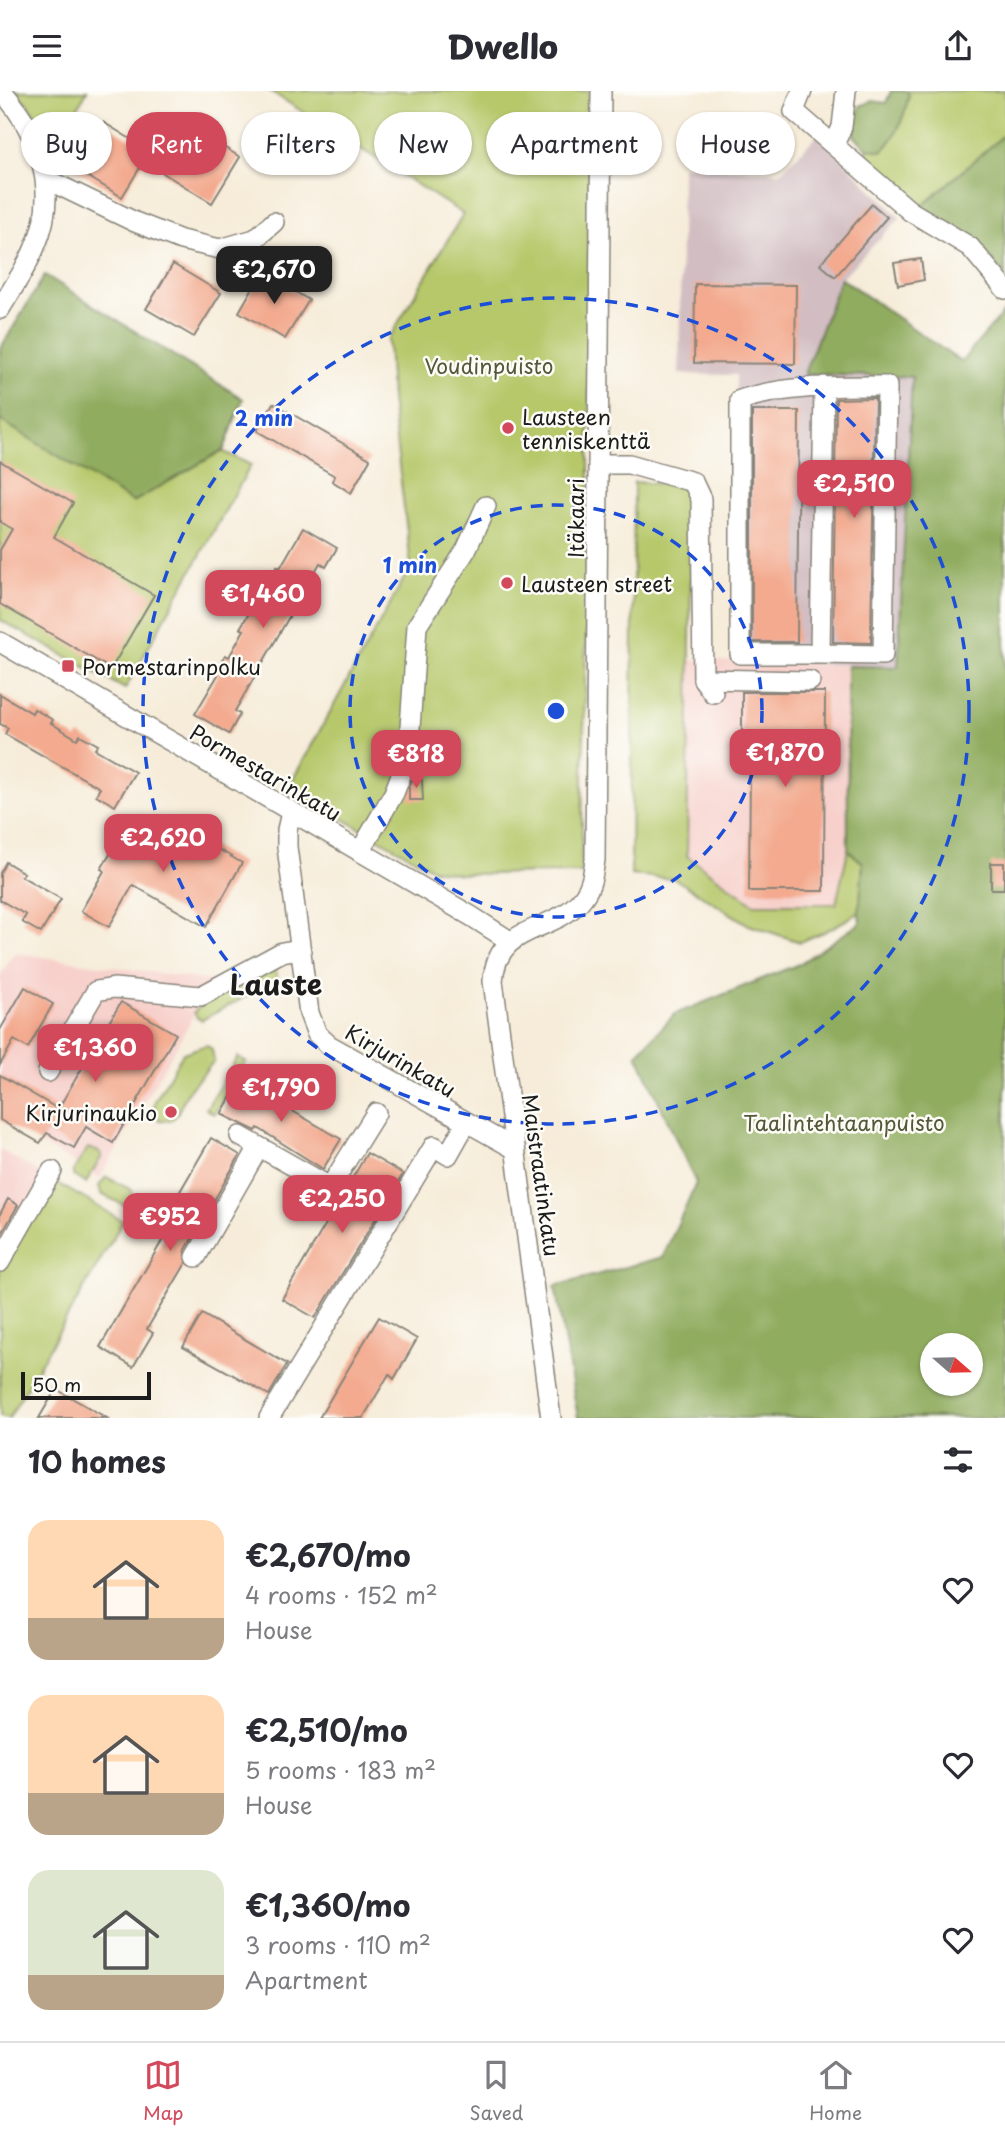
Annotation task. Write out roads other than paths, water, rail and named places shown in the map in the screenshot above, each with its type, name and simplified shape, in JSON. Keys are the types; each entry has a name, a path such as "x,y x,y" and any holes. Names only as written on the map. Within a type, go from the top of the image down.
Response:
{"street":[{"path":"0,309 34,249 46,210 46,179 35,140 2,91"},
{"name":"Itäkaari","path":"510,941 523,932 566,914 585,895 591,883 595,860 601,91"},
{"path":"802,91 794,111 910,211 970,247 1005,289"},
{"path":"834,145 842,127 846,91"},
{"path":"46,179 135,222 181,240 220,249 255,239 274,222"},
{"path":"820,654 824,386"},
{"path":"824,386 887,386 883,655 820,654 740,654 740,400 753,395 824,386"},
{"path":"598,464 629,464 693,482 701,499 708,686 810,681"},
{"path":"360,852 394,793 408,757 416,626 466,550 486,506"},
{"name":"Pormestarinkatu","path":"0,642 510,941"},
{"name":"Kirjurinkatu","path":"291,812 287,848 310,1022 317,1034 329,1045 515,1149"},
{"name":"Maistraatinkatu","path":"510,941 497,963 493,981 551,1418"},
{"path":"48,1072 96,991 114,988 201,996 282,953 300,949"},
{"path":"240,1136 330,1187 376,1113"},
{"path":"269,1418 434,1146 448,1154 466,1123"},
{"path":"196,1257 260,1147"},
{"path":"0,1262 52,1171"}],"place":[{"name":"Lausteen tenniskenttä","path":"508,428"},
{"name":"Lausteen street","path":"507,583"},
{"name":"Pormestarinpolku","path":"68,666"},
{"name":"Kirjurinaukio","path":"171,1112"}],"district":[{"name":"Lauste","path":"276,983"}],"park label":[{"name":"Voudinpuisto","path":"489,365"},
{"name":"Taalintehtaanpuisto","path":"844,1122"}]}
